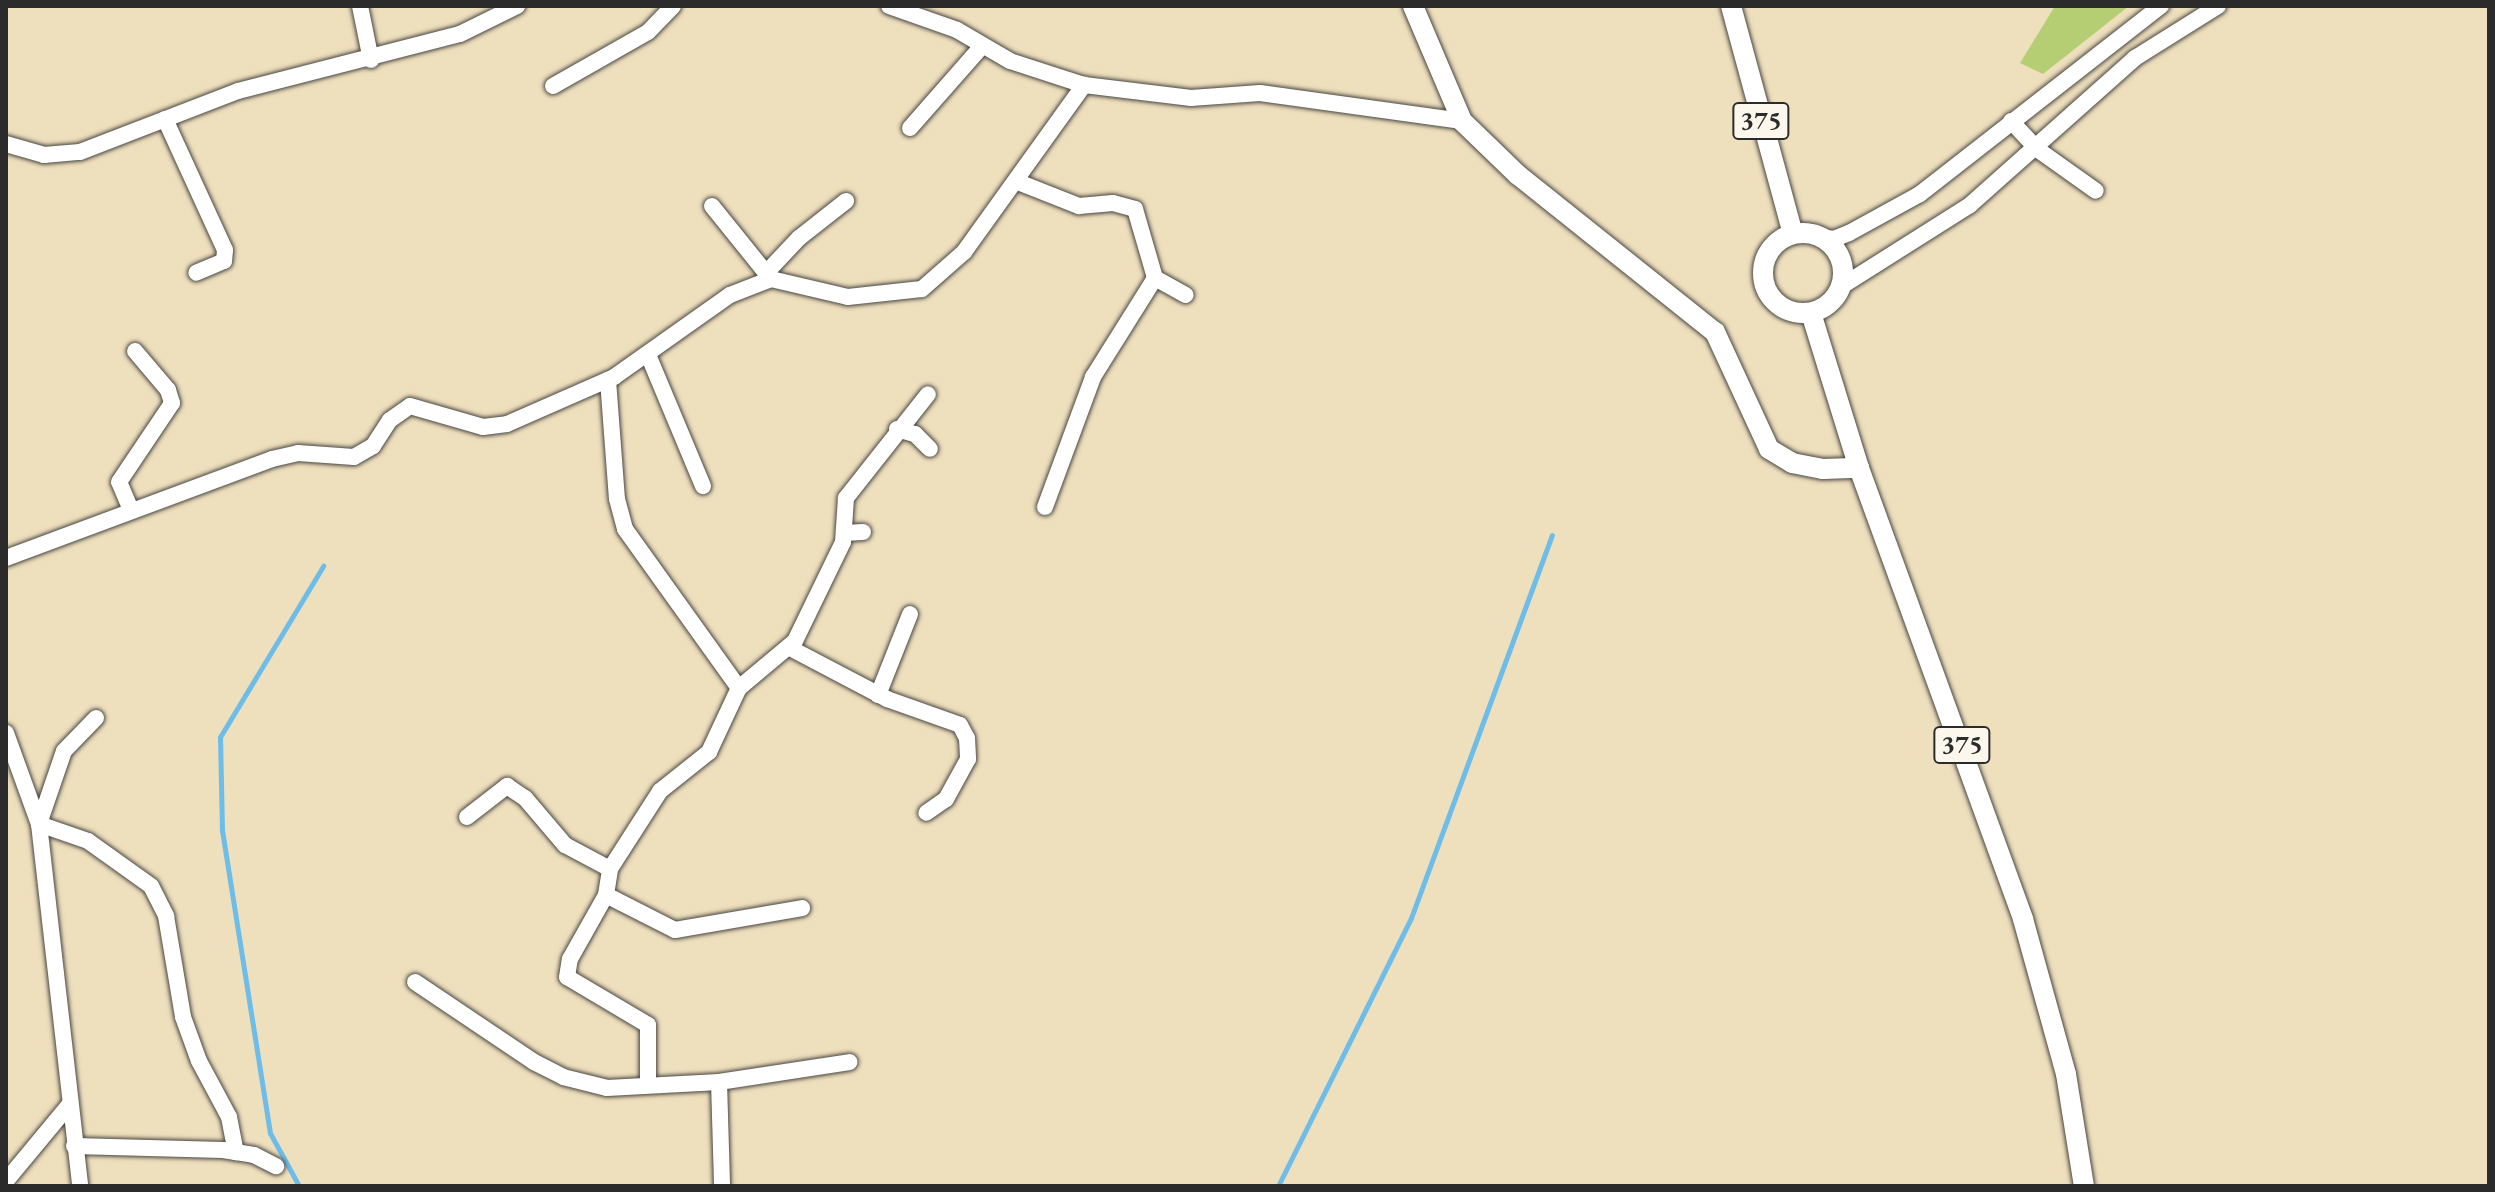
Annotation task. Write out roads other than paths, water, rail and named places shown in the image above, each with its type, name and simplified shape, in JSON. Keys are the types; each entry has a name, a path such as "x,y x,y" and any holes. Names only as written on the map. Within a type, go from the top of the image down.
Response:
{"main road":[{"path":"1413,6 1462,121 1518,175 1715,332 1769,449 1792,463 1823,469 1859,468"},
{"name":"375","path":"1731,6 1793,234"},
{"path":"1793,234 1820,237 1841,258 1842,286 1835,299 1811,313 1786,309 1775,301 1763,276 1771,248 1793,234"},
{"name":"375","path":"1811,313 1859,468 2023,919 2066,1074 2084,1186"},
{"path":"2080,1162 2091,1186"}],"street":[{"path":"360,6 371,60"},
{"path":"6,144 67,155 238,91 371,60 460,34 517,6"},
{"path":"553,86 648,32 673,6"},
{"path":"889,6 957,30 982,46 1084,85 1191,98 1260,93 1462,121"},
{"path":"1820,237 1834,239 1849,233 1920,194 2161,6"},
{"path":"1842,286 1942,227 2037,149 2135,58 2218,6"},
{"path":"910,128 982,46"},
{"path":"712,206 768,276 848,297 922,289 964,252 1018,182 1084,85"},
{"path":"165,119 225,250 224,261 196,273"},
{"path":"2011,121 2037,149 2096,191"},
{"path":"1018,182 1079,206 1113,203 1135,209 1155,278 1186,295"},
{"path":"6,558 289,455 354,457 373,446 399,411 410,406 493,428 608,380 649,357 730,295 768,276 799,238 846,201"},
{"path":"1045,507 1093,377 1155,278"},
{"path":"131,510 119,482 167,418 172,403 168,390 135,351"},
{"path":"649,357 703,486"},
{"path":"608,380 617,499 625,529 739,688"},
{"path":"648,1085 648,1025 567,977 574,950 606,895 610,869 666,783 709,752 739,688 790,648 844,533 846,498 897,429 928,394"},
{"path":"897,429 915,434 930,449"},
{"path":"844,533 863,532"},
{"path":"878,695 910,614"},
{"path":"790,648 878,695 954,721 967,738 968,759 955,786 926,813"},
{"path":"39,824 64,751 96,718"},
{"path":"6,733 39,824 80,1186"},
{"path":"467,817 507,786 525,798 565,845 610,869"},
{"path":"39,824 88,841 151,886 166,916 183,1017 199,1061 229,1117 236,1152"},
{"path":"606,895 675,930 802,908"},
{"path":"415,982 477,1027 563,1077 616,1089 719,1082 849,1062"},
{"path":"719,1082 722,1186"},
{"path":"6,1181 70,1104"},
{"path":"74,1146 236,1152 276,1166"}],"waterway":[{"path":"1278,1186 1411,918 1552,535"},
{"path":"299,1186 270,1133 222,831 220,737 323,566"}]}
